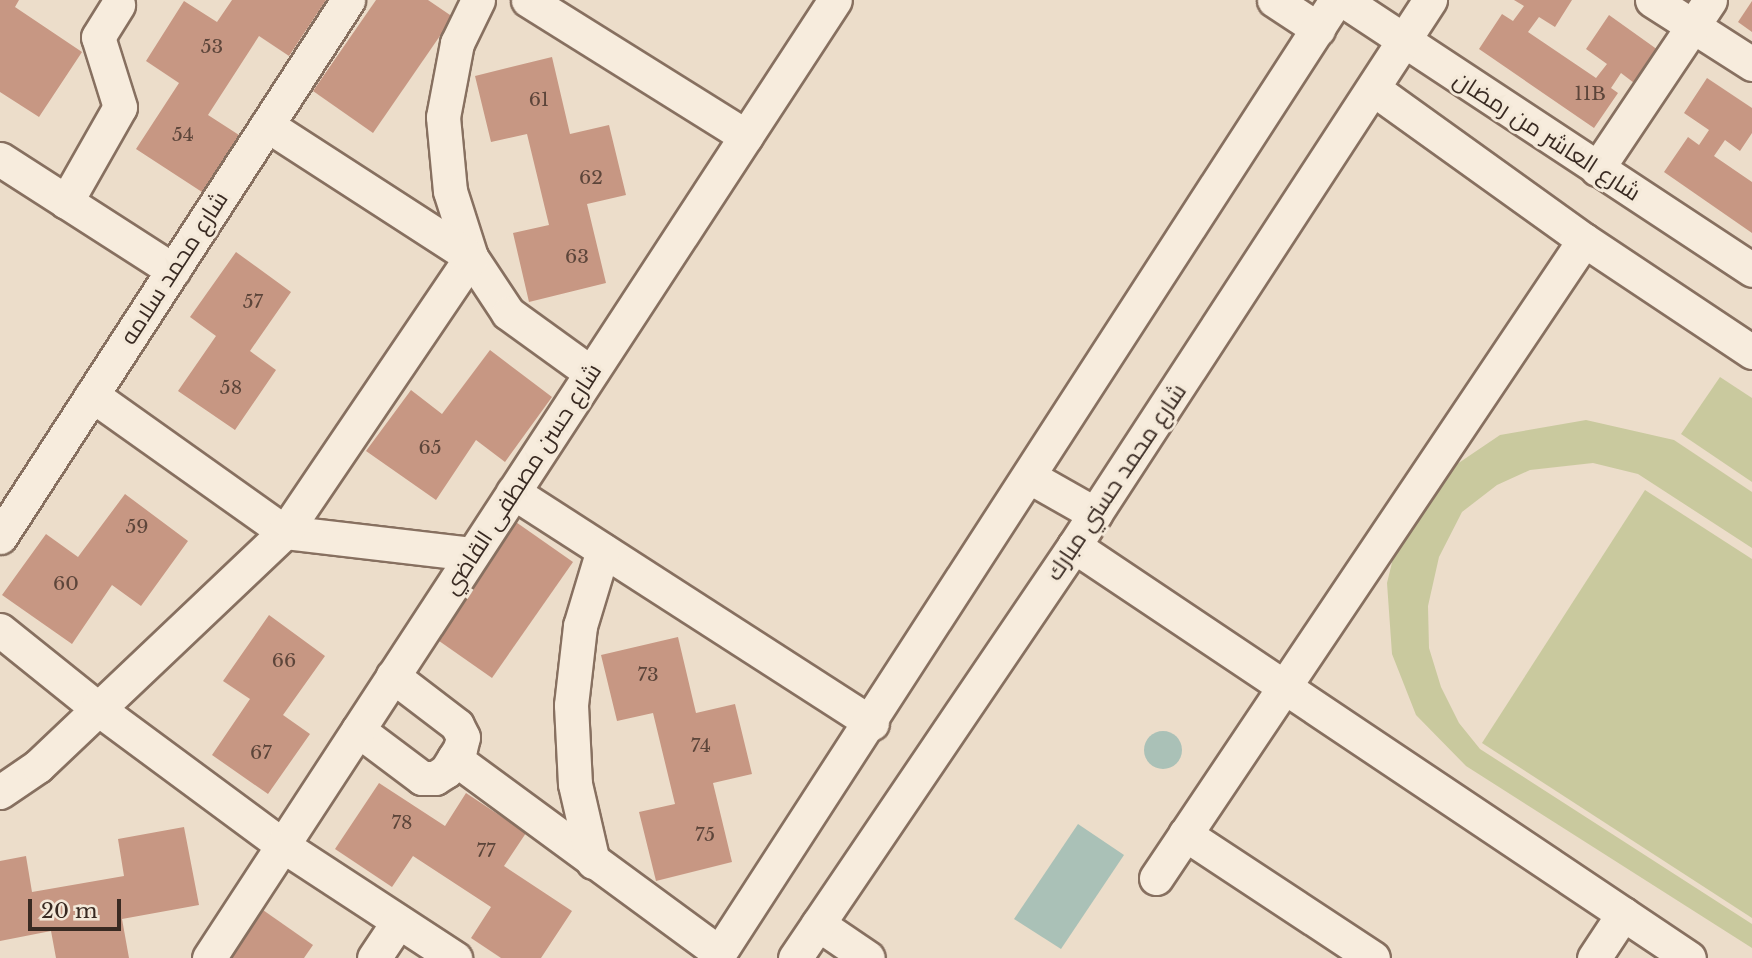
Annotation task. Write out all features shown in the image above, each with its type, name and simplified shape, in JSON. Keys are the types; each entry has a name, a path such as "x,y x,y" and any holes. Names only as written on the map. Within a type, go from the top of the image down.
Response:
{"street":[{"name":"شارع محمد سلامه","path":"0,537 348,0"},
{"path":"478,0 457,43 443,117 450,191 471,257 508,313 591,373"},
{"path":"527,0 746,136"},
{"name":"شارع حسن مصطفى القاضي","path":"209,958 835,0"},
{"path":"1274,0 1318,29"},
{"path":"454,758 718,955 872,723 1336,0"},
{"name":"شارع العاشر من رمضان","path":"1343,0 1752,270"},
{"name":"شارع محمد حسني مبارك","path":"795,958 1074,546 1375,90 1430,0"},
{"path":"1652,0 1701,13 1752,64"},
{"path":"66,202 120,107 98,37 117,2"},
{"path":"1597,169 1701,13"},
{"path":"1375,90 1584,240 1752,352"},
{"path":"267,125 471,257"},
{"path":"0,159 173,270"},
{"path":"1156,878 1584,240"},
{"path":"0,792 38,766 285,532 471,257"},
{"path":"92,395 285,532 472,554"},
{"path":"1030,477 1095,514"},
{"path":"513,492 872,723"},
{"path":"1074,546 1689,958"},
{"path":"593,862 575,784 571,705 580,626 603,550"},
{"path":"0,630 97,708 282,845 456,958"},
{"path":"358,730 422,778 435,778 454,758 463,737 457,725 393,676"},
{"path":"1185,834 1373,958"},
{"path":"1594,958 1623,914"},
{"path":"374,958 398,922"},
{"path":"818,924 868,958"}],"green space":[{"path":"1720,377 1752,398 1752,482 1681,434"},
{"path":"1586,420 1674,440 1752,492 1752,548 1638,474 1593,463 1530,470 1497,485 1462,512 1439,557 1428,606 1429,648 1441,687 1459,723 1480,749 1752,924 1752,948 1466,766 1416,715 1392,654 1387,583 1398,538 1432,481 1500,435"},
{"path":"1645,490 1752,559 1752,918 1482,743"}],"shaded area":[{"path":"1163,731 1177,736 1182,750 1177,764 1163,769 1149,764 1144,750 1149,736"},
{"path":"1078,824 1124,855 1061,949 1014,919"}],"building":[{"path":"0,0 19,0 15,7 82,52 39,117 0,92"},
{"path":"232,0 326,0 289,56 259,36 208,115 239,135 202,192 136,149 179,83 146,61 184,1 217,22"},
{"path":"376,0 428,0 453,17 373,133 313,91"},
{"path":"1514,0 1572,0 1555,27 1539,17 1528,32 1596,78 1607,64 1586,49 1609,15 1665,55 1642,89 1621,73 1611,88 1618,93 1594,128 1479,49 1502,14 1513,21 1524,6"},
{"path":"1752,1 1752,32 1738,22"},
{"path":"552,57 570,134 609,125 626,195 587,204 606,283 529,302 513,233 549,225 527,134 491,142 475,76"},
{"path":"1707,78 1752,108 1752,133 1740,151 1725,140 1714,156 1752,182 1752,233 1664,172 1688,137 1699,145 1709,130 1684,113"},
{"path":"236,252 291,292 250,351 276,370 235,430 178,391 216,336 190,317"},
{"path":"490,350 552,397 505,462 476,440 436,500 366,451 411,390 442,414"},
{"path":"125,494 188,541 141,606 112,585 72,644 2,595 46,534 78,557"},
{"path":"513,520 573,562 492,678 432,636"},
{"path":"269,615 325,656 283,715 310,734 268,794 212,755 250,699 223,681"},
{"path":"678,637 696,713 735,704 752,774 713,783 732,862 656,881 639,812 675,804 653,713 617,721 601,655"},
{"path":"379,783 445,826 466,793 526,833 504,866 572,911 541,958 501,958 471,938 491,907 413,856 392,887 335,849"},
{"path":"184,827 199,905 122,919 129,958 56,958 51,931 0,941 0,861 26,856 32,892 124,876 118,839"},
{"path":"253,903 313,945 304,958 215,958"}]}
